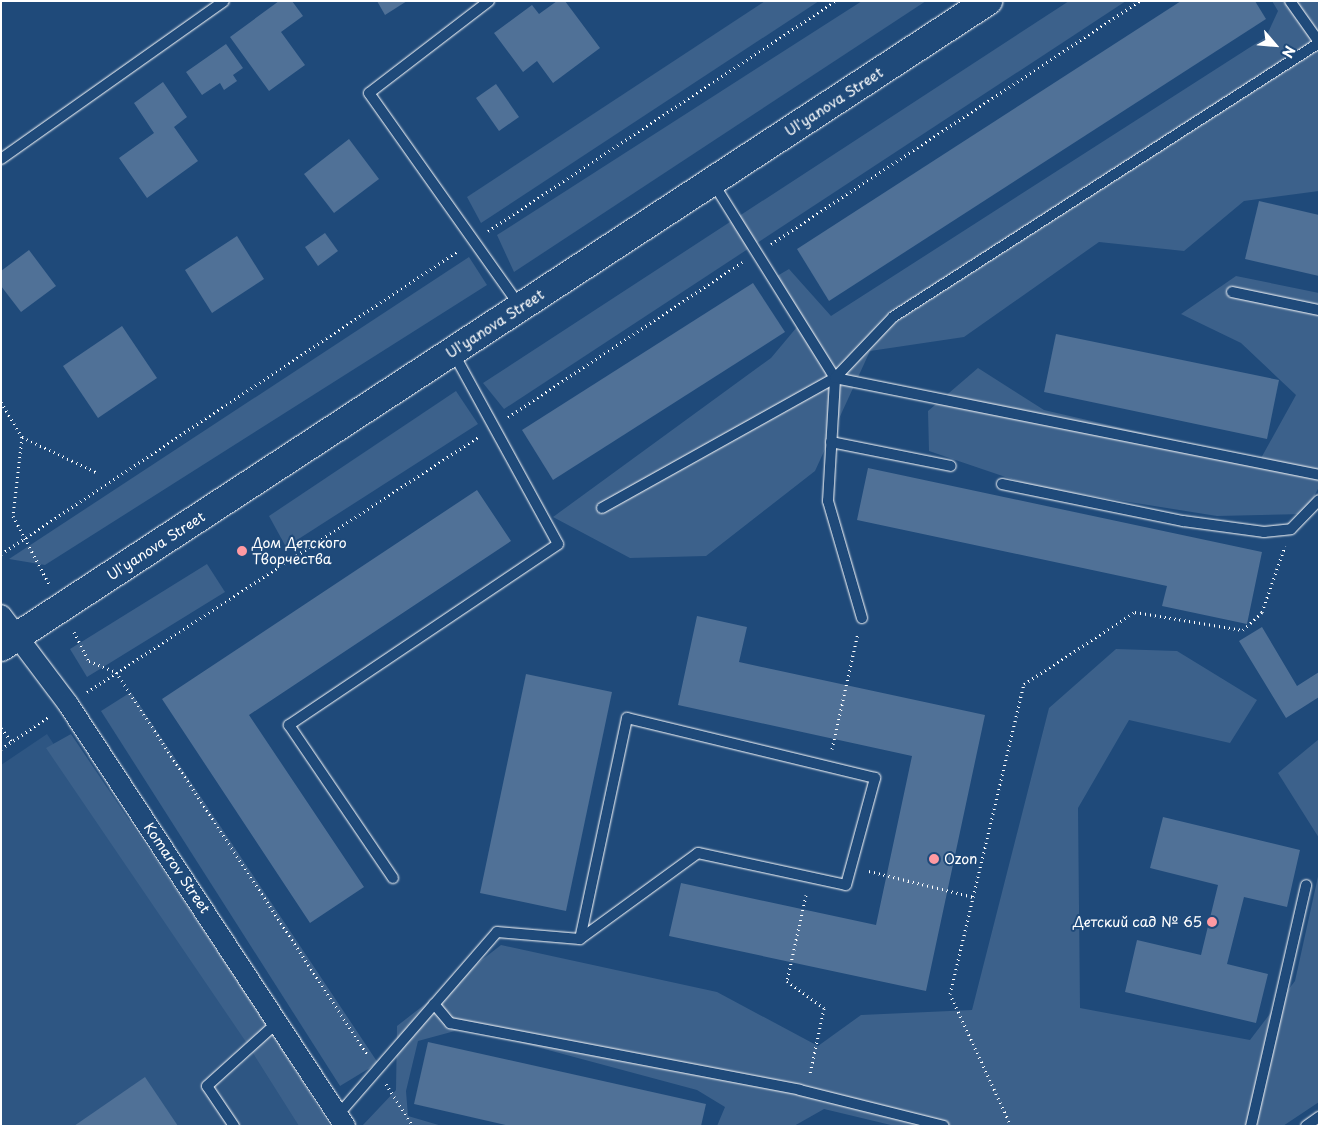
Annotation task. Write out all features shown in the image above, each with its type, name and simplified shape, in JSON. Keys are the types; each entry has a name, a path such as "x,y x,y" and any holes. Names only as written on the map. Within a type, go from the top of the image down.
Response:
{"main road":[{"name":"Ul'yanova Street","path":"6,633 62,608 983,3"}],"street":[{"name":"Komarov Street","path":"6,633 68,704 279,1021 341,1120"}],"lane":[{"path":"1,159 224,1"},
{"path":"489,1 369,92 521,306"},
{"path":"602,508 835,378 893,316 1319,42 1290,1"},
{"path":"712,182 835,378 828,501 862,618"},
{"path":"1232,292 1319,310"},
{"path":"392,878 289,725 558,544 452,352"},
{"path":"835,378 1319,476"},
{"path":"831,442 951,466"},
{"path":"1002,484 1222,528 1264,532 1291,529 1319,500"},
{"path":"341,1120 377,1070 497,932 580,940 698,853 846,885 875,778 628,718 580,940"},
{"path":"1251,1126 1306,885"},
{"path":"434,1004 450,1023 806,1092 944,1126"},
{"path":"234,1126 207,1086 279,1021"},
{"path":"1306,1126 1319,1117"}],"path":[{"path":"1,554 836,1"},
{"path":"1,749 1140,1"},
{"path":"1,402 22,437 96,472"},
{"path":"22,437 13,516 89,662 116,672 414,1126"},
{"path":"1011,1126 950,994 1024,684 1136,612 1242,630 1262,612 1291,529"},
{"path":"828,767 862,618"},
{"path":"1,728 12,742"},
{"path":"851,866 974,897"},
{"path":"806,1092 824,1008 787,981 810,878"}],"shaded area":[{"path":"765,1 819,1 481,223 467,197"},
{"path":"862,1 926,1 514,272 497,235"},
{"path":"1069,1 1126,1 504,409 483,383"},
{"path":"1272,1 1319,1 1319,191 1244,201 1184,251 1099,242 964,337 870,351 815,471 706,556 630,558 553,517 771,358 802,321 772,279 789,269 831,316 1266,37 1278,11"},
{"path":"469,257 487,285 45,565 9,559"},
{"path":"1236,276 1319,293 1319,487 1305,514 1217,516 1035,487 929,451 928,411 978,368 1044,410 1260,460 1296,395 1241,343 1181,314"},
{"path":"456,391 478,424 286,547 269,516"},
{"path":"207,564 225,592 87,677 70,649"},
{"path":"1116,649 1177,651 1257,700 1230,743 1129,720 1078,808 1080,1008 1250,1040 1295,981 1319,872 1319,1102 1283,1126 895,1126 824,1109 794,1126 717,1126 725,1107 697,1090 466,1028 418,1041 406,1091 408,1116 442,1126 362,1126 396,1090 397,1026 501,945 717,992 818,1046 861,1015 972,1010 1049,708"},
{"path":"131,692 378,1063 340,1086 101,711"},
{"path":"47,734 308,1126 1,1126 1,765"},
{"path":"71,734 270,1029 330,1126 299,1126 246,1042 46,748"},
{"path":"1319,739 1319,838 1278,773"}],"building":[{"path":"279,1 292,1 303,16 281,32 305,65 269,91 230,37"},
{"path":"377,1 407,1 385,15"},
{"path":"557,1 565,1 600,48 553,83 537,61 523,72 494,33 532,5 539,14"},
{"path":"1181,1 1255,1 1266,19 829,301 797,249"},
{"path":"226,44 243,68 233,75 237,81 224,90 220,83 202,95 186,72"},
{"path":"163,82 187,117 174,127 198,161 147,198 119,158 154,133 134,103"},
{"path":"496,84 519,117 499,131 476,98"},
{"path":"349,139 379,179 334,213 304,174"},
{"path":"1259,201 1319,215 1319,276 1245,259"},
{"path":"325,233 338,251 318,266 305,247"},
{"path":"237,236 264,279 212,313 185,270"},
{"path":"29,250 56,286 21,312 1,286 1,271"},
{"path":"753,283 785,332 553,480 522,430"},
{"path":"122,326 157,378 98,418 63,366"},
{"path":"1056,334 1279,380 1267,439 1044,392"},
{"path":"868,468 1262,552 1247,624 1162,606 1167,586 857,520"},
{"path":"477,490 511,541 249,715 364,887 310,923 162,699"},
{"path":"697,616 747,627 739,662 985,715 926,991 669,936 681,883 876,925 912,756 678,705"},
{"path":"1262,627 1297,686 1319,672 1319,697 1286,718 1239,641"},
{"path":"526,674 612,692 566,911 480,893"},
{"path":"1163,817 1300,850 1287,907 1244,897 1227,964 1268,974 1256,1023 1125,992 1137,940 1201,955 1218,885 1150,868"},
{"path":"428,1042 706,1104 701,1126 510,1126 414,1104"},
{"path":"145,1077 178,1126 74,1126"}],"place":[{"name":"Дом Детского Творчества","path":"242,551"},
{"name":"Ozon","path":"934,859"},
{"name":"Детский сад № 65","path":"1212,922"}]}
